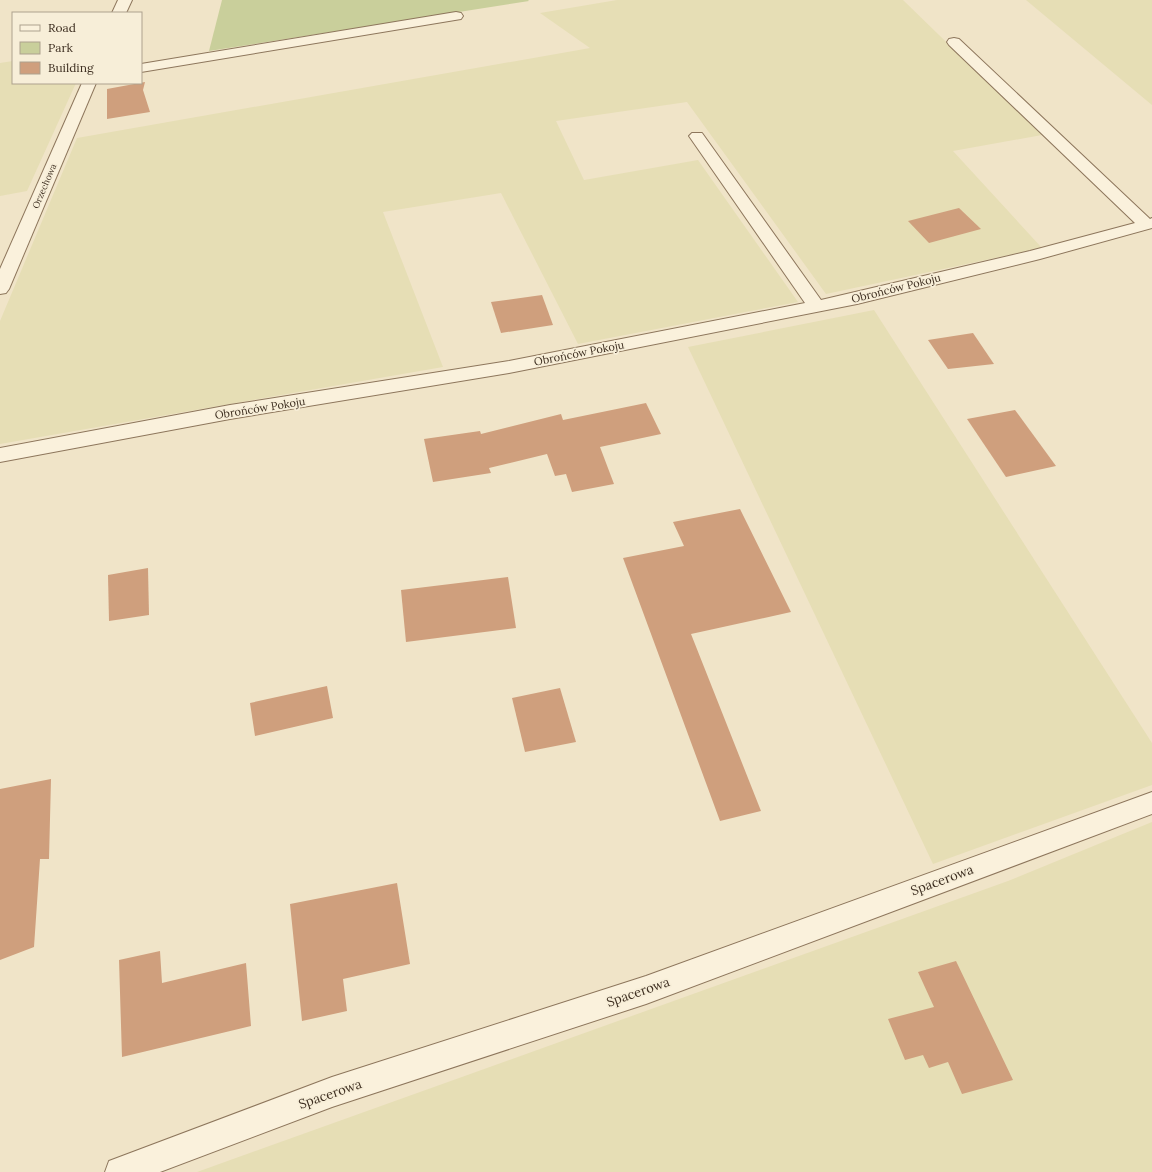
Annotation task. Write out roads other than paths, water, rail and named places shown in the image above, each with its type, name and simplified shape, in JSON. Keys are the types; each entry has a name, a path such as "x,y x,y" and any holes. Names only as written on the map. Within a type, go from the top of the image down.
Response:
{"street":[{"path":"119,12 124,0"},
{"path":"142,68 456,16"},
{"path":"954,42 1149,224"},
{"name":"Orzechowa","path":"0,289 89,84"},
{"path":"697,136 816,306"},
{"name":"Obrońców Pokoju","path":"0,455 230,412 509,367 857,298 1026,257 1149,224"},
{"name":"Spacerowa","path":"120,1172 332,1092 646,990 1152,803"}]}
